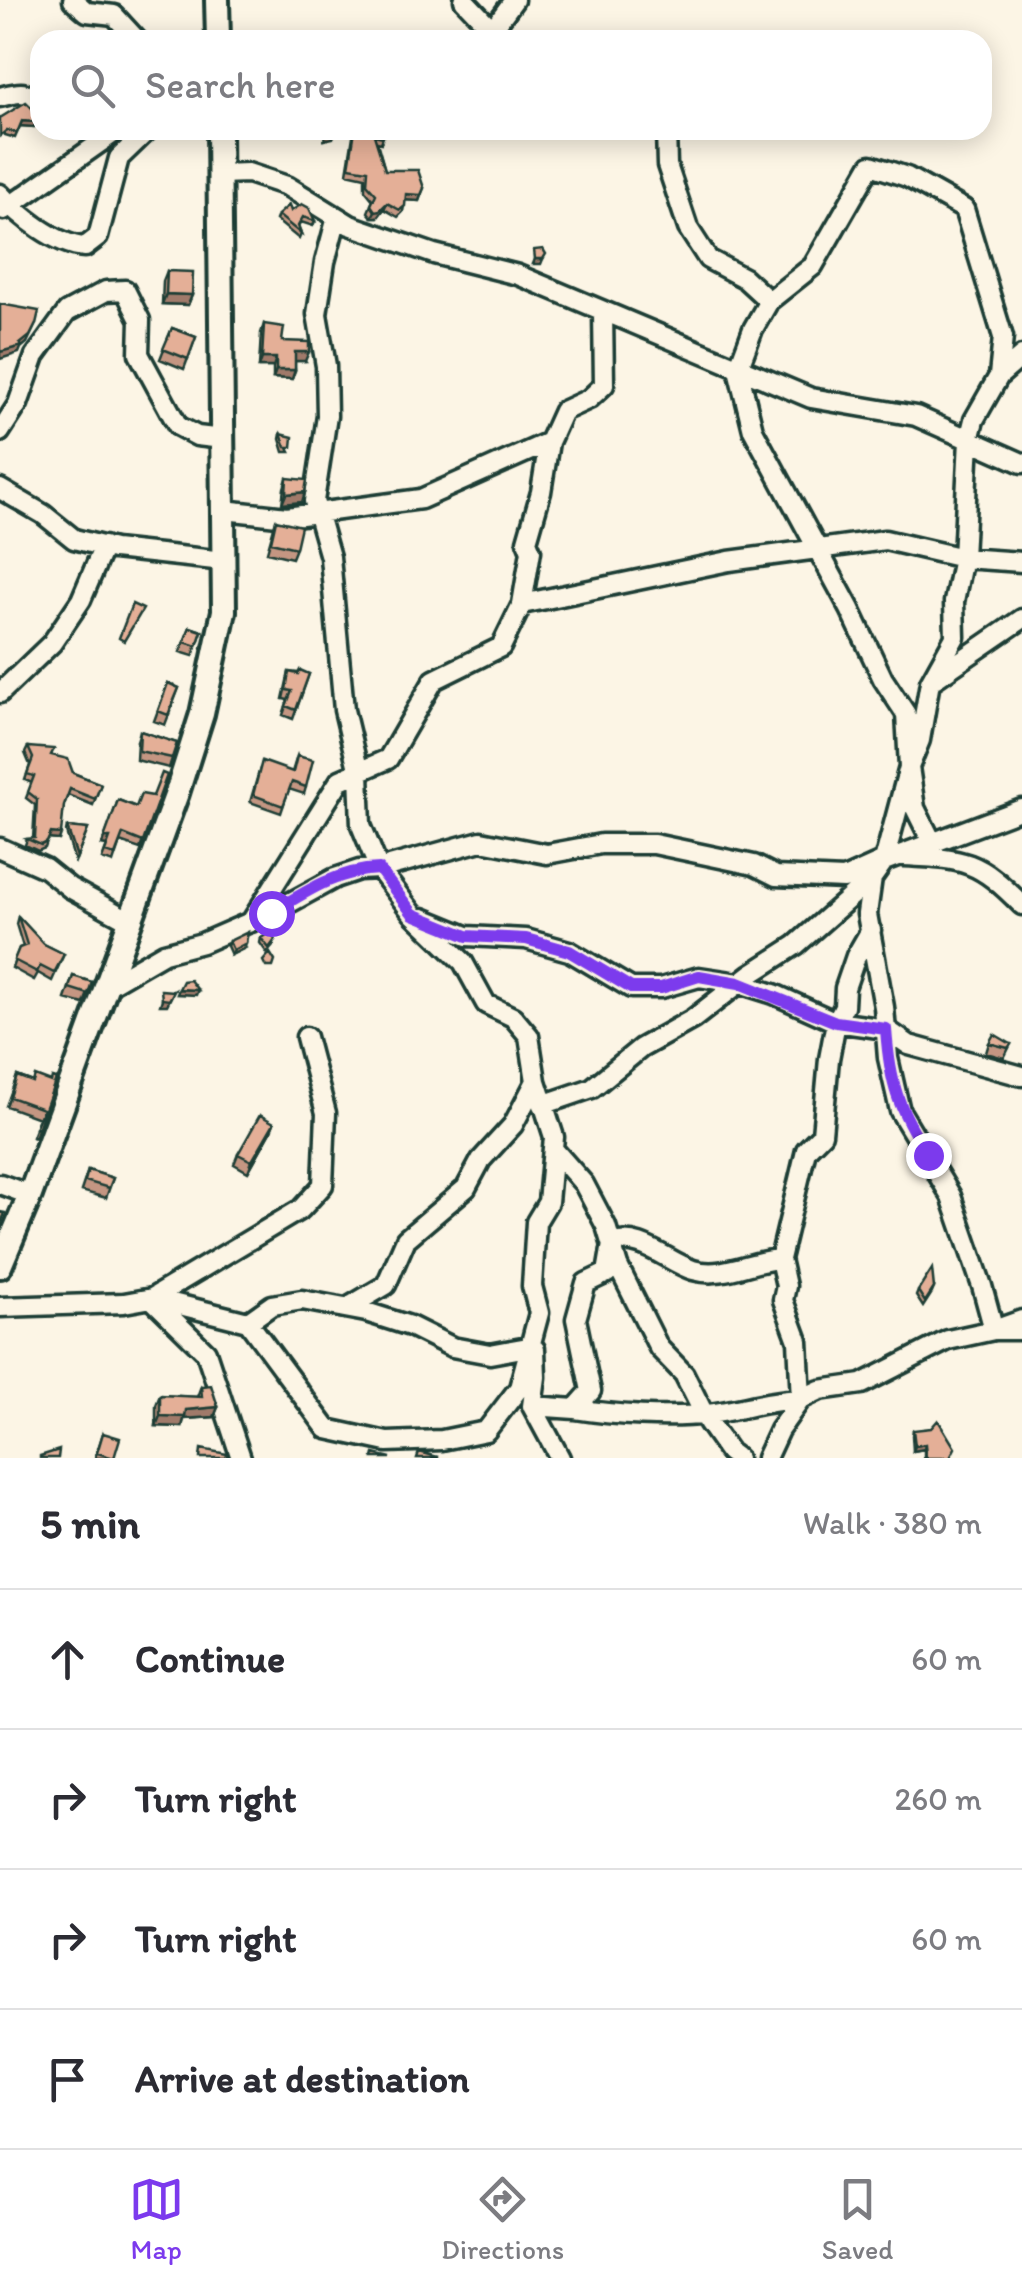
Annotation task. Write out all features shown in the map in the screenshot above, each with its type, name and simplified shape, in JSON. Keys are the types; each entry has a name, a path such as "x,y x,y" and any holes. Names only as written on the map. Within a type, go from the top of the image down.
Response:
{"main road":[{"path":"214,30 217,0"},
{"path":"0,1266 30,1195 202,714 224,612 219,140"}],"street":[{"path":"74,0 87,12 114,15 127,30"},
{"path":"464,0 492,30"},
{"path":"499,30 514,0"},
{"path":"0,97 20,91 30,94"},
{"path":"103,140 4,204 69,246 85,247 98,237 118,158 137,140"},
{"path":"666,140 667,166 688,228 708,259 744,278 769,300"},
{"path":"932,842 915,808 906,714 883,680 753,430 738,369 769,300 813,266 871,165 906,177 964,209 1003,337 999,376"},
{"path":"220,174 248,173 287,186 350,225 434,254 518,275 810,398 916,416 1022,463"},
{"path":"152,1298 248,1322 327,1429 386,1442 442,1440 486,1431 520,1388 539,1312 532,1286 536,1222 548,1202 554,1136 536,1082 529,1036 514,1017 486,1004 463,962 413,914 379,869 362,825 359,772 344,710 330,557 314,501 327,416 318,303 338,217"},
{"path":"0,432 18,404 35,356 67,312 106,290 125,290 140,320 139,354 178,426 197,436 223,440"},
{"path":"251,922 340,780 388,759 434,680 501,647 522,604 531,551 527,541 541,492 549,442 563,411 589,399 604,386 604,312"},
{"path":"542,1106 592,1088 641,1048 693,1019 796,946 891,858 930,682 954,636 954,602 963,558 969,440 974,420 999,376 1022,356"},
{"path":"224,510 286,516 422,499 549,442"},
{"path":"0,489 44,514 74,538 104,546 224,561"},
{"path":"522,604 598,586 816,547 885,540 963,558 1022,562"},
{"path":"0,693 52,643 81,600 104,546"},
{"path":"930,682 1022,619"},
{"path":"106,986 164,952 251,922 335,878 480,841 547,854 601,844 654,844 754,865 776,876 844,878 1022,809"},
{"path":"0,848 45,868 70,888 130,921"},
{"path":"891,858 956,858 991,873 1022,905"},
{"path":"872,878 867,914 888,1058 900,1110 951,1196 994,1330"},
{"path":"413,914 467,936 526,939 569,951 631,988 661,988 699,976 739,983 836,1022 886,1029 909,1045 1022,1076"},
{"path":"766,1458 779,1430 801,1399 798,1341 783,1300 786,1286 780,1260 806,1150 822,1134 836,1022 844,1006 845,988 870,930"},
{"path":"0,1307 124,1304 152,1298 301,1209 323,1185 326,1113 306,1037"},
{"path":"347,1308 386,1285 406,1239 466,1188 481,1160 513,1125 536,1082"},
{"path":"554,1150 584,1184 606,1226 618,1266 659,1348 684,1374 704,1414 737,1458"},
{"path":"0,1184 30,1195"},
{"path":"612,1244 622,1240 640,1245 695,1271 724,1271 780,1260"},
{"path":"575,1409 591,1391 576,1319 586,1283 607,1273 612,1244"},
{"path":"152,1298 206,1352 241,1458"},
{"path":"248,1322 272,1305 302,1300 410,1326 452,1347 490,1354 530,1340"},
{"path":"532,1406 615,1416 704,1414 772,1400 801,1399 820,1390 862,1384 948,1340 1022,1320"},
{"path":"994,1330 1022,1330"},
{"path":"530,1340 536,1377 532,1406 560,1458"}],"building":[{"path":"26,102 30,106 30,122 22,121 17,133 7,130 0,136 0,118"},
{"path":"353,140 376,140 385,170 418,170 424,188 421,195 406,194 405,206 400,210 387,203 375,211 371,205 376,194 367,184 368,170 349,167"},
{"path":"302,204 309,208 315,221 303,217 298,226 301,234 278,215 289,205 291,211"},
{"path":"543,249 543,259 535,259 534,250"},
{"path":"167,271 193,272 192,295 166,294"},
{"path":"0,304 39,311 22,346 0,352"},
{"path":"264,324 284,327 282,341 309,342 309,352 295,352 295,370 276,370 276,358 262,358"},
{"path":"172,328 196,337 188,359 163,349"},
{"path":"281,434 293,437 292,447 286,447"},
{"path":"287,478 307,480 305,492 286,494"},
{"path":"276,520 301,526 296,548 271,542"},
{"path":"132,604 143,609 124,641 119,638"},
{"path":"190,627 202,631 197,646 184,642"},
{"path":"300,670 309,674 296,710 286,706 292,691 286,690 289,672 298,674"},
{"path":"168,683 179,688 168,715 158,711"},
{"path":"140,731 177,743 172,758 139,751"},
{"path":"28,747 54,749 51,755 68,759 73,773 101,784 95,799 70,789 61,834 51,833 41,845 27,839 35,838 37,799 28,792 34,776 27,774 33,758"},
{"path":"297,756 313,760 306,787 292,782 283,806 253,795 262,761 293,772"},
{"path":"162,773 167,775 143,842 123,834 115,855 105,852 110,838 104,838 118,800 136,807 141,794 153,796"},
{"path":"67,827 88,829 77,857"},
{"path":"18,916 44,944 64,954 54,973 40,966 37,972 14,960 19,948 27,945"},
{"path":"248,932 246,943 233,950 229,941"},
{"path":"271,932 275,940 269,948 261,938"},
{"path":"270,953 275,961 273,967 266,967 263,961"},
{"path":"73,976 92,982 88,994 69,988"},
{"path":"190,980 198,990 179,989 183,981"},
{"path":"161,990 174,991 169,1000 162,999"},
{"path":"994,1034 1011,1044 1008,1048 989,1043"},
{"path":"17,1076 33,1082 35,1076 51,1082 56,1079 38,1129 35,1128 43,1109 10,1097"},
{"path":"260,1115 274,1123 252,1161 238,1154"},
{"path":"88,1170 113,1178 109,1188 85,1181"},
{"path":"932,1269 934,1288 925,1302 918,1291"},
{"path":"211,1385 218,1407 186,1410 185,1417 160,1416 160,1395 202,1397 201,1386"},
{"path":"938,1420 955,1448 950,1458 926,1458 925,1444 915,1446 913,1430 931,1428"},
{"path":"103,1433 120,1438 114,1458 97,1453"},
{"path":"201,1449 227,1454 226,1458 200,1458"},
{"path":"59,1450 58,1458 40,1458 40,1456"},
{"path":"419,1452 438,1457 438,1458 417,1458"}],"route":[{"path":"271,913 335,878 379,869 413,914 467,936 526,939 569,951 631,988 661,988 699,976 774,994 836,1022 886,1029 900,1110 928,1155"}]}
